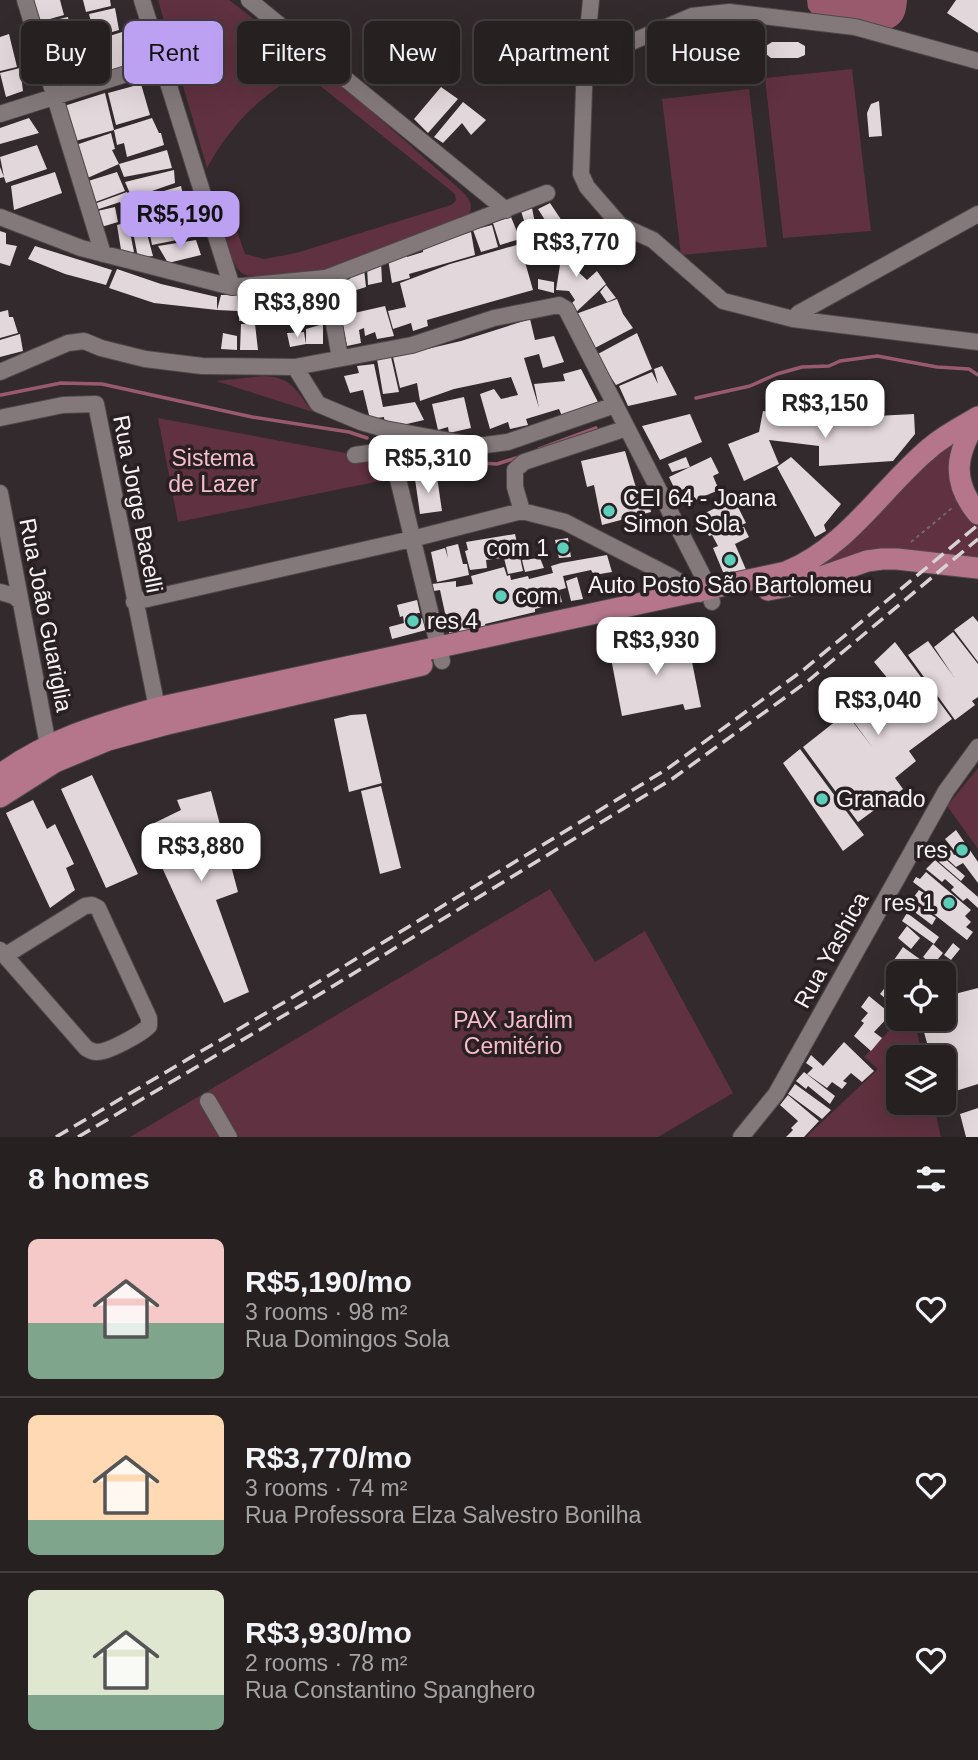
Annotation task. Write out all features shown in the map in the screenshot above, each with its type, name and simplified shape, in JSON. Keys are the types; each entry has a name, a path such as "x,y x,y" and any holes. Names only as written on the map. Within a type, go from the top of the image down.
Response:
{"main road":[{"path":"972,505 959,477 960,456 967,436 978,418"},
{"path":"0,775 48,745 92,727 157,708 705,594 786,572 828,549 845,535 925,452 978,418"},
{"path":"705,594 804,583 867,562 897,559 978,568"},
{"path":"0,797 55,762 108,740 438,649"},
{"path":"34,774 44,759 48,745"}],"street":[{"path":"24,0 103,254"},
{"path":"142,0 148,21"},
{"path":"249,0 506,210"},
{"path":"589,21 591,0"},
{"path":"633,41 713,7 729,12 855,27 978,61"},
{"path":"0,114 124,75"},
{"path":"168,84 232,287"},
{"path":"583,84 581,174 587,187 620,225 653,240 723,301 793,320 978,342"},
{"path":"0,217 81,248 232,287 327,278 547,193"},
{"path":"793,320 799,313 978,214"},
{"path":"327,278 340,358"},
{"path":"0,372 68,342 84,341 145,359 202,366 295,367 412,345 494,318 559,305 566,309 615,405 705,594"},
{"path":"295,367 318,404 386,429 478,446 508,442 615,405"},
{"name":"Rua Jorge Bacelli","path":"0,418 63,405 96,404 157,708"},
{"path":"386,429 355,455 391,450 438,649"},
{"path":"522,511 515,486 515,470 524,462 627,429"},
{"name":"Rua João Guariglia","path":"0,493 48,745"},
{"path":"134,602 412,539 522,511 565,522 705,594"},
{"path":"0,584 14,570"},
{"path":"0,592 20,601"},
{"name":"Rua Yashica","path":"741,1137 776,1094 946,791 978,747"},
{"path":"92,905 98,908 149,1018 149,1026 106,1050 96,1052 86,1048 3,953 85,906 92,905"},
{"path":"208,1101 229,1137"}],"path":[{"path":"897,559 898,553 972,505"}],"green space":[{"path":"158,0 229,0 257,21 237,21 237,84 283,84 260,101 236,125 207,168 182,84 223,84 223,21 164,21"},
{"path":"852,69 871,231 783,238 765,78"},
{"path":"318,84 339,84 464,193 471,205 467,218 353,262 287,278 261,279 242,273 234,262 220,213 230,211 245,254 264,259 296,253 451,205 456,201 455,194"},
{"path":"749,89 767,247 681,255 662,99"},
{"name":"Sistema de Lazer","path":"262,376 287,382 313,412 216,381"},
{"name":"Sistema de Lazer","path":"158,418 383,460 385,480 178,522"},
{"path":"958,436 958,500 978,525 978,563 943,560 803,577"},
{"path":"978,768 978,849 947,806"},
{"name":"PAX Jardim Cemitério","path":"550,889 595,962 645,931 733,1093 658,1137 130,1137"},
{"path":"889,1031 917,1031 920,1045 886,1045 886,1115 936,1115 941,1137 806,1137 878,1069 864,1057"}],"shaded area":[{"path":"807,0 907,0 903,17 890,29 814,16 808,8"}],"building":[{"path":"34,0 60,0 64,15 39,21"},
{"path":"83,0 110,0 111,6 86,12"},
{"path":"956,0 978,0 978,33 947,13"},
{"path":"115,8 119,30 110,33 110,21 91,21 89,14"},
{"path":"68,17 69,21 51,21"},
{"path":"122,32 124,66 110,70 110,36"},
{"path":"9,34 17,67 0,71 0,37"},
{"path":"772,42 798,42 805,46 805,55 798,58 771,58 766,54 766,46"},
{"path":"20,68 23,91 6,97 0,73"},
{"path":"141,84 150,115 116,125 108,93"},
{"path":"441,87 458,99 428,133 414,119"},
{"path":"105,93 114,130 72,142 61,107"},
{"path":"879,101 882,136 869,137 867,113 871,104"},
{"path":"463,102 486,120 471,135 462,123 443,143 434,137"},
{"path":"29,118 39,133 0,144 0,128"},
{"path":"152,118 161,133 164,145 127,157 124,143 117,145 114,130"},
{"path":"111,133 115,149 112,150 119,164 83,180 73,146"},
{"path":"37,145 47,169 6,183 0,157"},
{"path":"167,150 172,168 124,177 119,164"},
{"path":"174,170 175,183 132,198 125,182"},
{"path":"55,172 62,193 14,210 11,186"},
{"path":"117,172 125,191 90,204 85,182"},
{"path":"181,186 185,203 137,216 133,200"},
{"path":"127,192 133,204 123,209 120,202 96,210 94,204"},
{"path":"550,203 562,221 550,228 538,209"},
{"path":"115,207 118,222 98,228 93,212"},
{"path":"532,208 537,233 529,237 521,211"},
{"path":"188,217 192,237 152,245 148,225"},
{"path":"511,217 520,239 500,245 493,223"},
{"path":"143,219 153,256 138,258 131,221"},
{"path":"128,222 134,252 122,256 117,225"},
{"path":"567,224 564,240 554,246 553,260 525,262 533,290 427,320 428,326 413,331 411,323 393,329 388,311 406,307 400,283 450,264 520,244"},
{"path":"492,225 498,247 481,252 473,230"},
{"path":"0,231 6,233 6,244 17,246 10,266 0,263"},
{"path":"471,232 475,255 409,274 410,278 392,283 388,259 406,252 407,257 423,252 423,248"},
{"path":"196,240 201,255 168,263 158,246"},
{"path":"564,240 578,245 574,268 587,280 597,271 606,284 573,315 567,308 575,300 569,291 556,290"},
{"path":"35,246 112,270 106,285 65,274 28,259"},
{"path":"381,261 382,282 368,285 367,267"},
{"path":"117,269 161,284 217,297 217,310 154,303 109,288"},
{"path":"364,269 366,287 337,296 336,282 350,279 349,274"},
{"path":"538,279 554,282 554,293 538,289"},
{"path":"606,285 616,298 607,302 600,292"},
{"path":"317,287 318,302 281,304 270,307 284,305 291,323 271,324 266,308 251,309 253,321 239,321 239,302 252,302 252,293"},
{"path":"221,295 237,295 238,311 217,310"},
{"path":"617,299 633,328 593,349 573,315"},
{"path":"385,306 394,336 377,339 375,332 365,336 364,328 359,330 361,343 347,346 341,316"},
{"path":"8,310 18,333 0,338 0,312"},
{"path":"530,319 535,340 554,336 564,362 543,368 539,354 524,358 539,408 534,384 565,381 563,374 581,369 598,402 562,416 559,409 526,419 528,425 510,429 508,422 490,429 480,394 494,389 501,399 518,395 511,377 454,389 420,401 417,383 400,388 393,357 461,341"},
{"path":"241,324 255,324 258,350 240,350"},
{"path":"323,324 323,344 306,344 306,329"},
{"path":"304,332 306,344 290,347 287,333"},
{"path":"223,333 237,336 237,350 221,349"},
{"path":"637,333 652,369 616,385 596,355"},
{"path":"20,334 23,351 0,357 0,340"},
{"path":"391,357 399,392 383,394 377,359"},
{"path":"374,364 383,407 415,402 424,420 385,429 384,417 370,419 363,390 350,393 344,376 359,373 357,366"},
{"path":"662,366 677,395 628,406 619,386 652,372 658,384 654,369"},
{"path":"464,397 471,428 449,433 448,427 438,430 432,404"},
{"path":"763,411 820,419 914,414 915,434 893,461 819,466 819,446 769,440 779,464 744,481 728,444 759,432"},
{"path":"690,414 702,442 660,460 642,426"},
{"path":"625,451 637,491 647,489 651,512 602,525 594,485 587,487 581,461"},
{"path":"686,457 690,467 672,472 668,464"},
{"path":"711,457 719,473 713,476 719,490 695,500 689,487 676,492 669,477"},
{"path":"791,457 841,504 824,525 826,531 815,537 777,467"},
{"path":"437,477 442,511 420,514 415,479"},
{"path":"734,499 746,523 737,527 744,527 749,537 735,544 747,572 734,576 723,572 713,548 718,546 712,535 709,536 699,516"},
{"path":"515,534 523,571 508,574 500,542 502,558 486,560 487,568 470,570 465,551 468,550 466,542"},
{"name":"com 1","path":"568,538 571,557 559,558 555,540"},
{"path":"458,544 469,575 437,582 431,552 445,548 448,558 446,547"},
{"name":"com","path":"607,555 612,572 594,575 591,570 563,576 566,588 559,590 562,602 535,609 535,612 485,624 486,629 450,636 440,590 434,591 432,584 456,581 456,587 473,584 471,576 504,567 511,580 528,576 529,579 553,573 551,566"},
{"path":"540,558 544,568 525,572 522,560"},
{"path":"577,577 583,599 571,601 566,581"},
{"name":"res 4","path":"417,600 419,620 422,618 426,630 392,639 389,627 404,623 397,605"},
{"path":"973,616 978,622 978,662 954,630"},
{"path":"686,632 701,707 685,710 683,704 622,716 610,653 670,642 668,635"},
{"path":"953,632 978,664 978,697 972,701 975,705 955,720 908,655 928,641 954,677 934,647"},
{"path":"895,642 952,719 909,751 916,761 895,778 903,789 858,822 803,747 846,713 873,748 847,713 891,680 898,688 892,679 889,680 874,662"},
{"path":"366,714 382,783 349,792 334,719"},
{"name":"Granado","path":"800,749 864,835 843,851 783,763"},
{"path":"92,775 138,874 106,888 61,789"},
{"path":"381,786 401,868 380,874 361,791"},
{"path":"211,791 238,892 216,900 249,992 224,1003 144,828 181,810 177,800"},
{"path":"33,800 47,829 55,824 74,864 66,868 75,890 50,908 6,813"},
{"name":"res","path":"956,830 978,862 978,883 963,863 956,867 944,856 951,850 954,855 957,854 945,839"},
{"name":"res 1","path":"943,857 965,876 961,881 939,862"},
{"path":"935,860 978,897 978,908 967,898 963,901 951,890 954,887 945,879 942,882 926,869"},
{"name":"res 1","path":"926,872 971,910 965,916 971,922 966,927 973,932 967,940 913,898 919,890 927,895 926,897 934,902 927,897 929,894 913,882 916,877 920,879"},
{"path":"912,902 936,918 932,925 908,907"},
{"name":"res 1","path":"907,913 939,937 934,944 902,921"},
{"name":"res 1","path":"907,926 920,938 911,949 898,938"},
{"name":"res 1","path":"953,943 960,949 951,960 944,955"},
{"name":"res 1","path":"933,944 943,953 936,961 928,961 923,957"},
{"path":"903,947 922,961 895,961"},
{"path":"886,986 886,999 880,994"},
{"path":"978,988 978,1084 956,1091 956,1045 928,1045 924,1031 956,1031 956,994"},
{"path":"869,996 886,1010 886,1019 874,1032 882,1038 871,1051 854,1036 868,1013 861,1007"},
{"path":"844,1042 874,1071 862,1082 851,1073 843,1081 847,1083 842,1089 832,1082 827,1088 807,1074 813,1068 806,1063 811,1055 823,1066"},
{"path":"804,1072 835,1096 830,1104 808,1086 806,1089 796,1081"},
{"path":"795,1084 831,1110 822,1119 788,1094"},
{"path":"788,1095 819,1121 804,1137 786,1137 798,1121 780,1105"},
{"path":"978,1108 978,1137 966,1137 960,1114"}],"waterway":[{"path":"696,398 750,386 802,367 829,366 840,361 877,356 937,367 969,369 978,375"},
{"path":"1,395 61,383 102,384 252,417 349,432 367,438"},
{"path":"539,449 596,428"},
{"path":"412,449 479,463 497,464 522,456"}],"railway":[{"path":"56,1137 310,987 667,769 802,671 978,525"},
{"path":"78,1137 315,997 672,779 808,681 978,539"}],"place":[{"name":"CEI 64 - Joana Simon Sola","path":"609,511"},
{"name":"com 1","path":"563,548"},
{"name":"Auto Posto São Bartolomeu","path":"730,560"},
{"name":"com","path":"501,596"},
{"name":"res 4","path":"413,621"},
{"name":"Granado","path":"822,799"},
{"name":"res","path":"962,850"},
{"name":"res 1","path":"949,903"}]}
